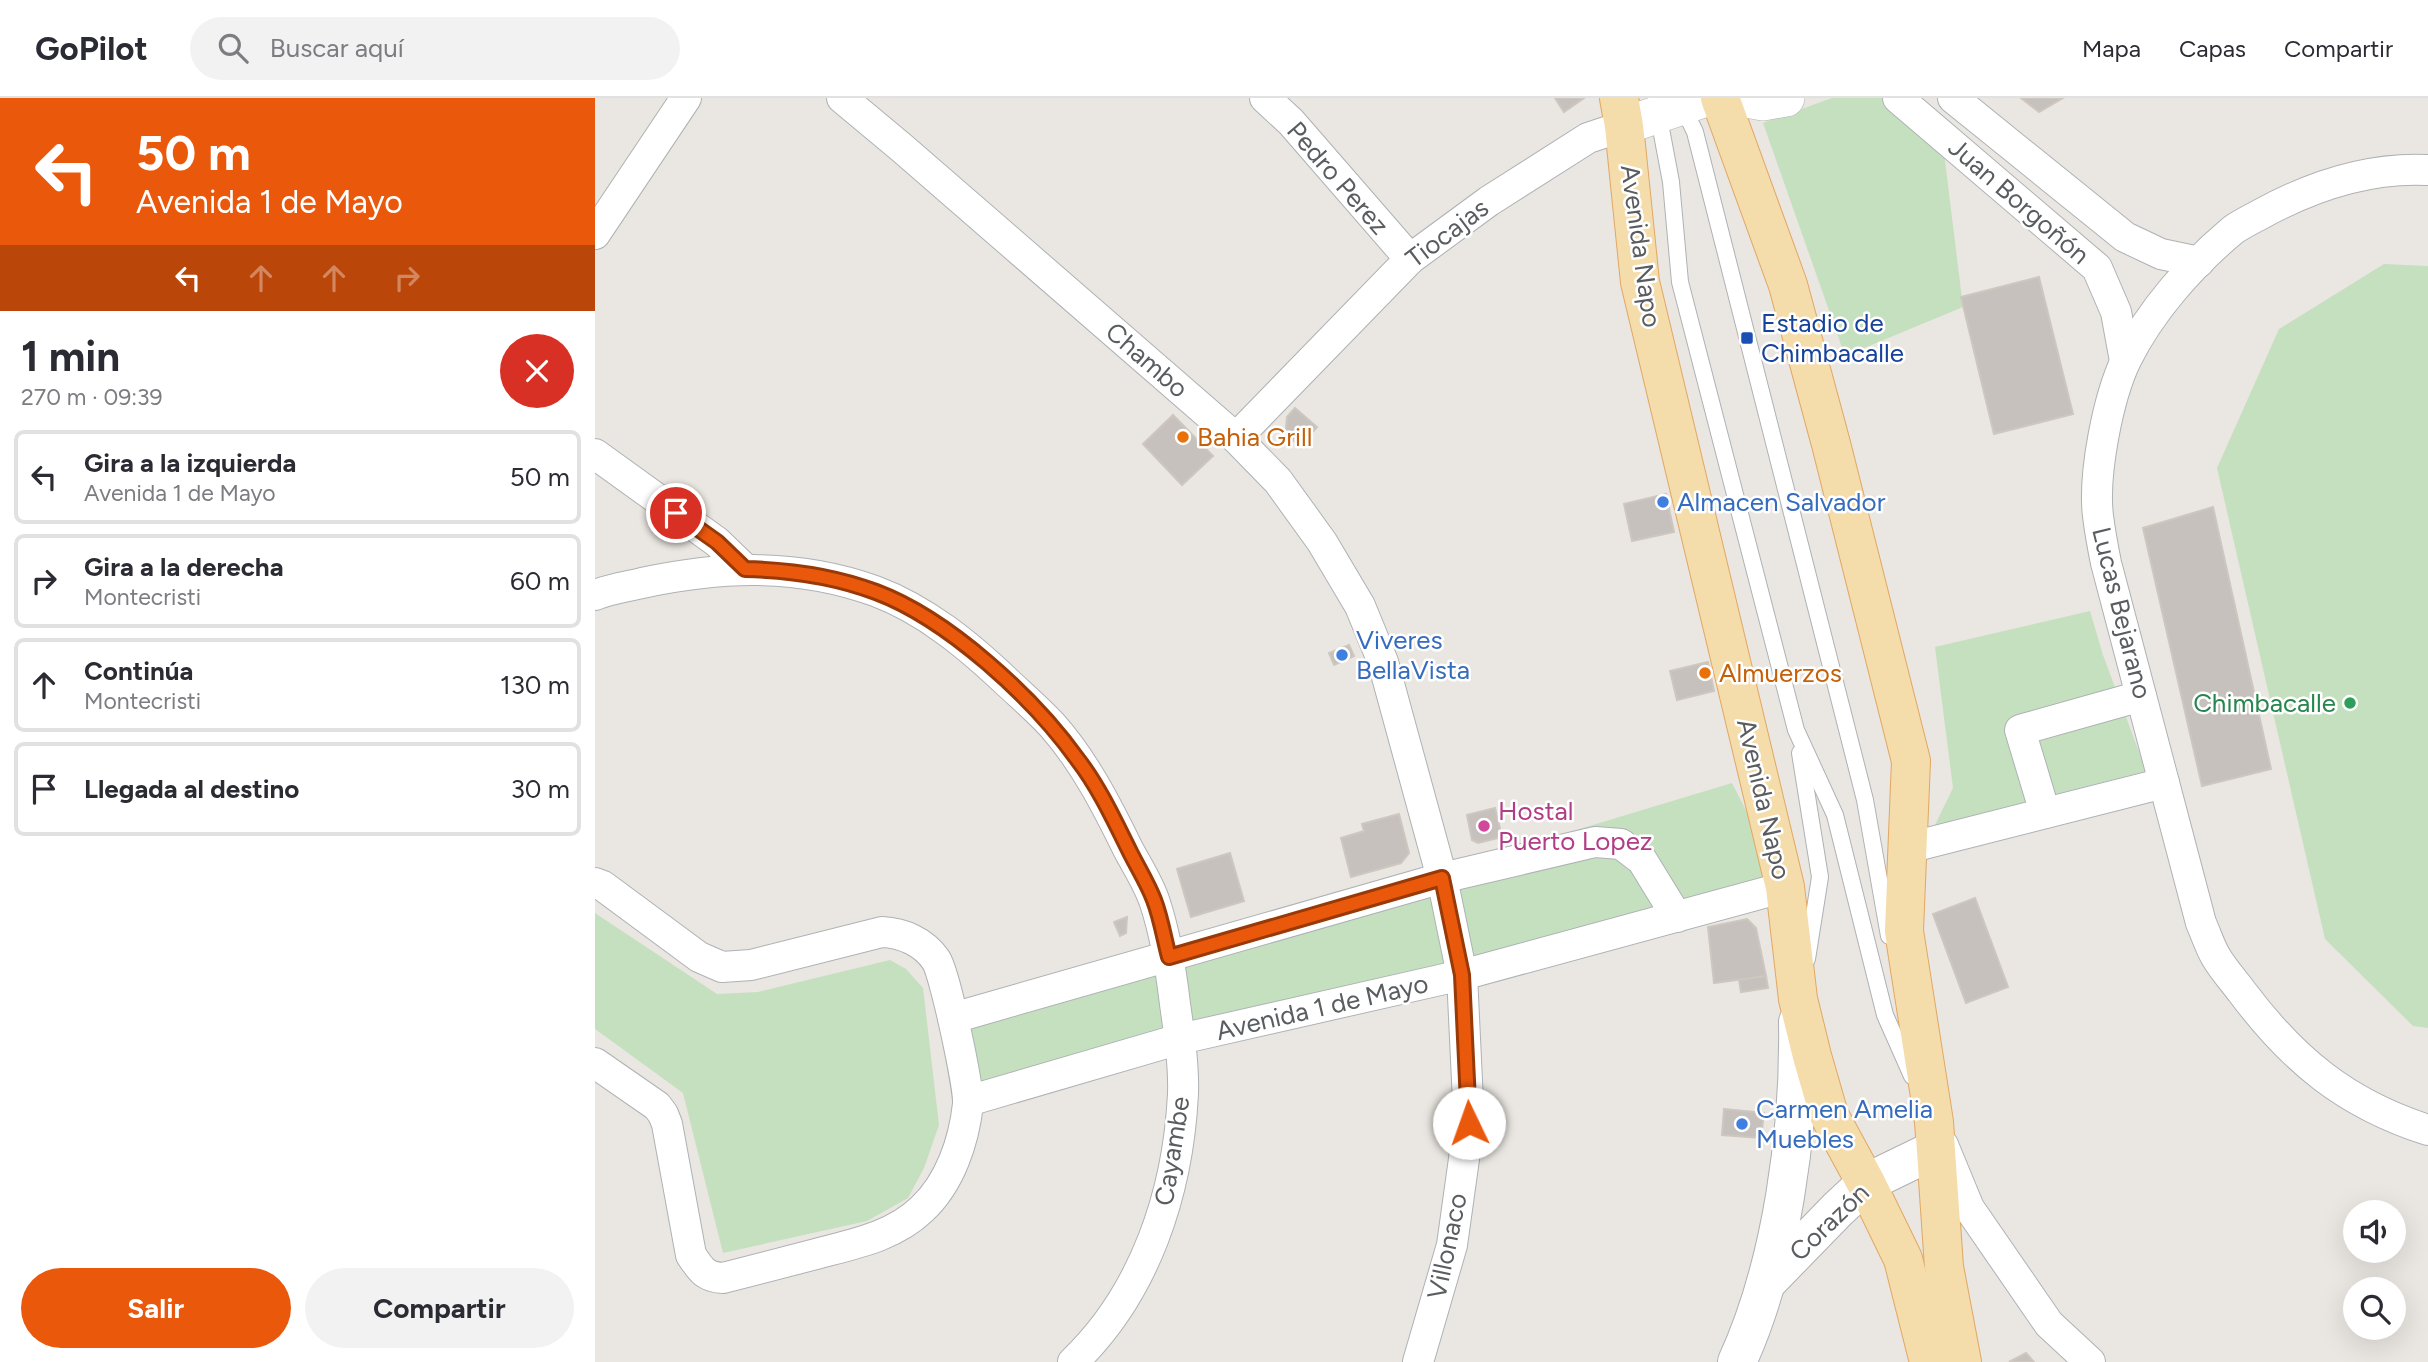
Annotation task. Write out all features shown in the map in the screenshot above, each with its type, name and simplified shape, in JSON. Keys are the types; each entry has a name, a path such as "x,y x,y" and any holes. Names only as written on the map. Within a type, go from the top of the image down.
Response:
{"main road":[{"path":"1720,98 1788,285 1911,761 1904,931 1935,1136 1944,1266 1962,1362"},
{"name":"Avenida Napo","path":"1661,106 1640,282 1785,887 1798,999 1812,1056 1829,1115 1903,1259 1929,1362"},
{"name":"Corazón","path":"1737,1362 1766,1283 1779,1226 1792,1130 1798,999"},
{"name":"Corazón","path":"1766,1283 1866,1183 1935,1136"}],"street":[{"path":"595,234 687,98"},
{"name":"Chambo","path":"842,98 1236,438 1278,481 1322,542 1360,606 1383,662 1442,878"},
{"name":"Pedro Perez","path":"1265,98 1291,122 1410,259"},
{"path":"1741,98 1763,102 1786,98"},
{"name":"Juan Borgoñón","path":"1898,98 2097,268 2116,312 2125,361"},
{"name":"Juan Borgoñón","path":"1953,98 2125,237 2161,254 2199,262"},
{"name":"Tiocajas","path":"1236,438 1410,259 1489,201 1588,138 1661,106"},
{"name":"Lucas Bejarano","path":"2428,170 2352,176 2291,197 2235,228 2199,262 2156,311 2125,361 2110,409 2100,459 2097,514 2106,563 2201,923 2216,957 2270,1029 2315,1072 2357,1101 2402,1122 2428,1130"},
{"path":"595,454 759,569"},
{"path":"595,595 664,579 759,569"},
{"name":"Cayambe","path":"759,569 825,576 877,592 926,616 978,654 1052,726 1080,762 1154,900 1169,957 1180,1039 1183,1091 1179,1143 1169,1197 1147,1254 1118,1311 1073,1362"},
{"path":"2045,813 2020,730 2141,696"},
{"path":"1908,848 2164,783"},
{"path":"953,1018 1442,878 1595,842 1621,844 1642,860 1677,917"},
{"name":"Villonaco","path":"1418,1362 1452,1245 1469,1123 1462,975 1442,878"},
{"path":"595,883 603,886 699,957 722,967 751,965 882,932 898,933 918,943 937,960 942,970 968,1101 962,1139 951,1166 933,1198 919,1212 876,1238 723,1278 710,1277 699,1268 691,1255 663,1114 657,1106 595,1063"},
{"name":"Avenida 1 de Mayo","path":"968,1101 1180,1039 1462,975 1785,887"},
{"path":"1935,1136 1969,1208 2049,1324 2091,1362"}],"lane":[{"path":"1661,106 1680,282 1795,730 1820,877 1798,999"},
{"path":"1661,106 1695,132 1865,800 1902,1009 1935,1136"},
{"path":"1795,730 1835,815 1885,1015 1935,1136"}],"green space":[{"path":"1832,98 1894,98 1944,153 1963,307 1845,356 1763,123"},
{"name":"Chimbacalle","path":"2384,264 2428,266 2428,1028 2413,1026 2325,939 2217,468 2279,329"},
{"path":"2090,611 2103,655 2146,771 1935,825 1953,788 1935,647"},
{"path":"1732,783 1785,887 968,1101 953,1018"},
{"path":"595,913 717,994 758,992 890,960 906,969 923,988 939,1125 924,1168 908,1198 867,1221 723,1253 683,1093 595,1029"}],"building":[{"path":"1555,98 1584,98 1564,112"},
{"path":"2021,98 2063,98 2039,112"},
{"path":"2039,277 2073,414 1994,434 1961,297"},
{"path":"1295,408 1317,427 1300,446 1288,436 1286,428 1287,417"},
{"path":"1173,415 1213,456 1182,485 1143,444"},
{"path":"1666,494 1674,532 1632,541 1624,504"},
{"path":"2213,507 2271,769 2202,786 2143,528"},
{"name":"Viveres BellaVista","path":"1349,645 1354,656 1334,665 1329,653"},
{"path":"1708,662 1714,691 1677,700 1670,671"},
{"name":"Hostal Puerto Lopez","path":"1495,808 1502,837 1478,843 1472,840 1467,815"},
{"path":"1399,814 1409,853 1401,863 1351,877 1341,838 1364,831 1362,824"},
{"path":"1230,853 1244,901 1191,917 1177,869"},
{"path":"1975,898 2008,987 1966,1003 1933,914"},
{"path":"1127,917 1126,933 1120,936 1114,922"},
{"path":"1747,919 1756,928 1766,976 1714,983 1708,927"},
{"path":"1766,976 1768,988 1741,992 1739,980"},
{"name":"Carmen Amelia Muebles","path":"1724,1109 1764,1113 1761,1138 1722,1135"},
{"path":"2026,1353 2034,1362 2009,1362"}],"place":[{"name":"Estadio de Chimbacalle","path":"1747,338"},
{"name":"Bahia Grill","path":"1183,437"},
{"name":"Almacen Salvador","path":"1663,502"},
{"name":"Viveres BellaVista","path":"1342,655"},
{"name":"Almuerzos","path":"1705,673"},
{"name":"Chimbacalle","path":"2350,703"},
{"name":"Hostal Puerto Lopez","path":"1484,826"},
{"name":"Carmen Amelia Muebles","path":"1742,1124"}],"route":[{"path":"676,513 717,542 745,569 773,569 825,576 877,592 926,616 978,654 1052,726 1080,762 1118,828 1154,900 1169,957 1442,878 1462,975 1469,1123"}]}
